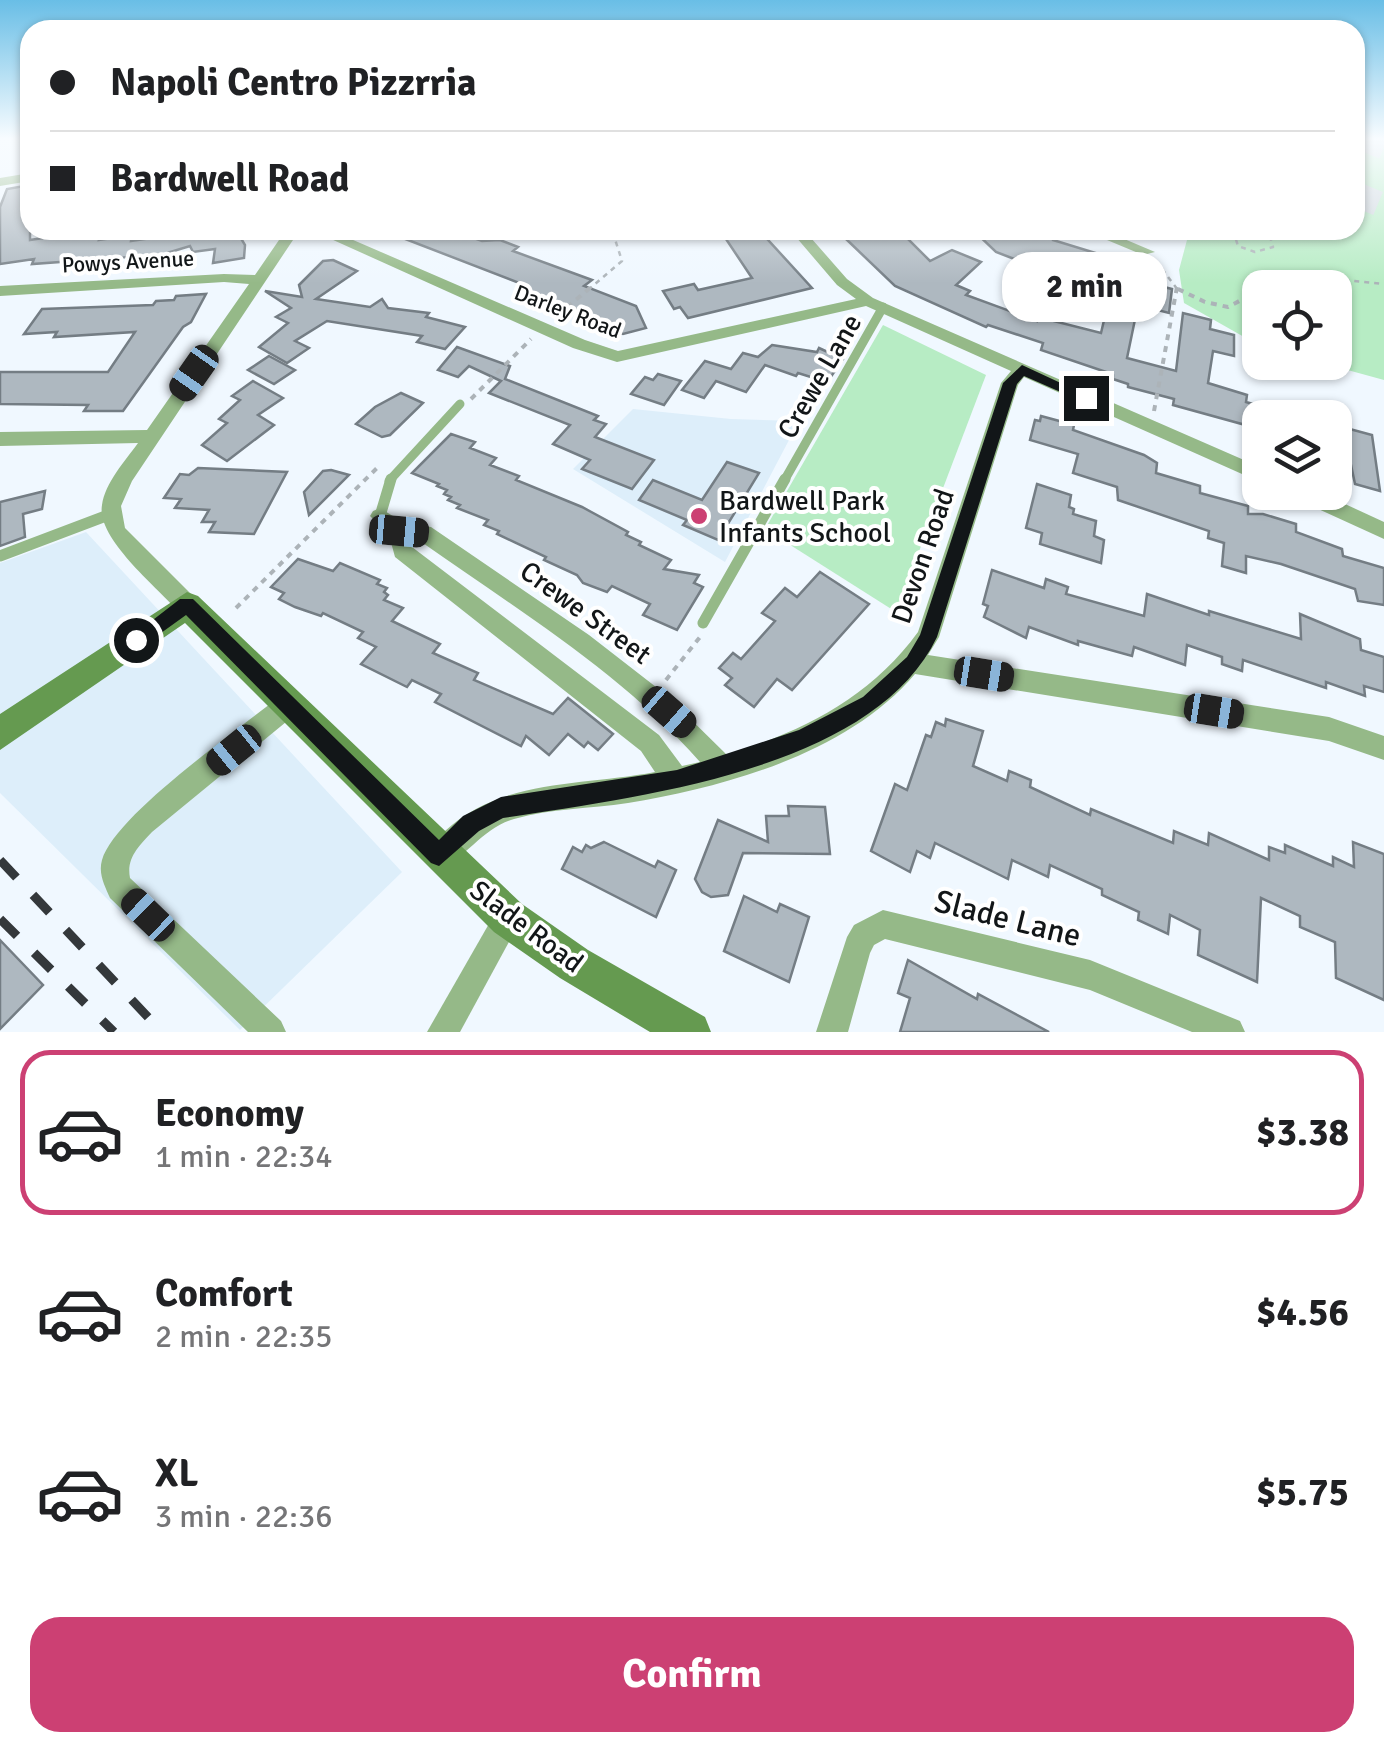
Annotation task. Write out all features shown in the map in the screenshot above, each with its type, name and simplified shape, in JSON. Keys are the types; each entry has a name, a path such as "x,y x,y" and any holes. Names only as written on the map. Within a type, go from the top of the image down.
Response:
{"main road":[{"name":"Slade Road","path":"187,605 439,855 508,918 574,964 690,1032"},
{"path":"0,734 187,605"}],"street":[{"path":"111,514 118,488 283,240"},
{"name":"Darley Road","path":"315,240 375,257"},
{"name":"Darley Road","path":"339,240 617,357 876,304"},
{"path":"806,240 842,282 876,304 1242,467"},
{"path":"1116,240 1148,252"},
{"name":"Powys Avenue","path":"0,290 224,278 259,280"},
{"name":"Devon Road","path":"439,855 471,824 501,808 677,780 840,722 870,704 914,663 928,637 1010,383 1022,370"},
{"path":"0,439 152,436"},
{"path":"1339,510 1384,530"},
{"name":"Slade Road","path":"111,514 121,538 187,605"},
{"path":"390,524 402,551 650,743 677,780"},
{"name":"Crewe Street","path":"390,524 424,533 644,691 693,732 722,767"},
{"path":"914,663 1329,729 1384,748"},
{"path":"270,1032 120,888 114,871 118,852 130,835 288,705"},
{"path":"443,1032 508,918"},
{"name":"Slade Lane","path":"832,1032 860,941 870,929 883,924 1090,975 1229,1032"}],"lane":[{"name":"Crewe Lane","path":"703,623 876,304"},
{"path":"390,524 387,483 460,404"},
{"path":"0,556 111,514"}],"path":[{"path":"554,318 622,261 615,240"},
{"path":"1236,240 1238,246 1255,252 1273,247 1271,240"},
{"path":"1148,252 1178,289 1204,302 1228,307 1242,300"},
{"path":"1352,281 1384,284"},
{"path":"1154,411 1178,289"},
{"path":"666,680 700,640 703,623"}],"shaded area":[{"name":"Bardwell Park Infants School","path":"633,409 799,421 725,562 573,469"},
{"path":"86,532 402,872 240,1030 0,793 0,563"}],"green space":[{"path":"1365,186 1384,186 1384,380 1352,371 1352,270 1242,270 1242,336 1184,303 1179,270 1187,240 1365,240"},
{"path":"883,325 986,375 896,612 765,529"}],"building":[{"path":"20,187 20,240 242,240 244,258 213,263 215,249 193,252 190,246 167,253 166,258 127,264 128,257 32,264 34,259 0,264 0,207 7,189"},
{"path":"408,240 500,240 518,247 513,251 592,280 584,286 636,306 646,328 623,334 607,327 611,323 518,287 522,284"},
{"path":"727,240 768,240 812,288 688,318 680,307 674,309 663,291 694,284 698,290 752,278"},
{"path":"847,240 909,240 930,261 952,250 981,262 956,285 970,291 966,295 1037,321 1038,317 1101,333 1114,278 1051,262 1049,272 996,252 983,240 1053,240 1138,266 1136,280 1172,289 1169,313 1138,305 1127,358 1176,371 1183,313 1211,320 1210,329 1234,335 1234,356 1213,351 1208,383 1247,395 1246,400 1242,400 1242,424 1173,405 1174,399 1128,387 1106,372 1041,350 1043,343 986,327 895,286"},
{"path":"333,260 357,271 316,299 370,307 382,299 388,308 429,313 426,317 465,327 445,349 417,342 422,336 327,321 295,341 309,348 287,363 259,347 288,323 276,317 291,308 265,291 302,297 299,285 323,261"},
{"path":"206,294 191,322 183,327 123,411 84,411 88,405 0,404 0,372 108,372 135,332 54,337 57,332 24,334 42,309 153,305 176,296"},
{"path":"772,345 817,352 819,348 843,359 830,378 817,374 814,378 798,373 796,376 765,365 746,392 716,381 704,398 682,390 705,361 731,369 743,353 758,357"},
{"path":"457,347 510,366 505,379 598,416 594,420 606,424 595,437 654,460 632,489 582,469 590,460 553,444 570,425 489,393 501,381 469,366 458,377 438,370"},
{"path":"269,356 295,370 274,384 248,370"},
{"path":"658,374 681,381 664,405 631,394 645,377 653,380"},
{"path":"253,381 283,398 258,415 274,425 227,461 202,445 227,423 219,419 240,400 232,396"},
{"path":"401,393 423,403 390,435 382,437 356,424 375,407"},
{"path":"1041,416 1074,425 1073,430 1144,455 1157,463 1156,473 1200,486 1200,493 1242,504 1248,514 1263,514 1296,524 1296,532 1342,549 1343,556 1384,568 1384,605 1358,601 1355,589 1281,564 1246,556 1246,573 1222,566 1224,543 1208,538 1209,531 1118,500 1117,487 1073,473 1078,454 1030,440 1035,420 1040,421"},
{"path":"1352,430 1372,435 1380,491 1355,484"},
{"path":"451,434 475,442 470,448 496,458 490,465 519,476 516,480 582,507 628,532 626,535 641,542 639,545 671,560 664,569 699,575 694,583 703,587 677,630 643,615 650,604 612,586 607,592 583,583 577,575 544,560 546,557 497,534 499,531 484,525 488,520 457,508 460,505 448,500 451,497 444,494 447,490 439,484 412,473"},
{"path":"727,462 759,473 718,540 683,525 687,520 639,500 653,480 702,500"},
{"path":"198,468 287,472 254,534 209,532 215,522 202,522 209,510 175,508 181,499 164,498 180,474 189,475"},
{"path":"323,471 349,475 309,515 304,492"},
{"path":"1037,484 1071,495 1069,507 1074,509 1073,514 1096,521 1094,536 1104,540 1101,563 1040,544 1042,533 1026,528"},
{"path":"45,491 42,509 23,514 25,537 0,546 0,502"},
{"path":"298,559 333,571 340,563 380,580 377,584 387,588 384,600 403,608 392,621 440,644 433,653 478,673 474,680 553,714 568,698 613,734 598,750 588,742 584,747 568,734 549,755 526,736 521,746 435,702 441,694 412,680 407,687 361,664 376,647 358,638 363,632 323,613 321,616 295,607 279,599 284,593 271,587"},
{"path":"992,570 1044,588 1046,579 1068,587 1066,594 1144,616 1147,594 1301,639 1300,614 1360,639 1361,650 1384,657 1384,692 1364,686 1365,696 1326,682 1326,688 1243,660 1242,671 1222,664 1222,657 1187,645 1185,665 1134,647 1132,656 1078,641 1078,645 1029,627 1026,638 984,617 988,606 983,604"},
{"path":"820,572 869,604 792,690 777,679 754,707 725,685 732,678 719,668 733,653 741,659 775,621 762,613 785,588 797,597"},
{"path":"946,719 983,731 973,766 1007,781 1009,771 1031,780 1030,787 1090,815 1091,809 1173,843 1174,831 1208,845 1209,833 1269,860 1269,847 1285,853 1285,845 1333,866 1333,857 1354,867 1353,842 1384,854 1384,1000 1336,978 1335,942 1300,927 1300,916 1261,898 1257,982 1198,955 1200,930 1170,915 1168,934 1138,920 1139,912 1102,895 1102,889 1050,865 1048,877 1012,860 1008,879 935,843 930,858 917,851 910,872 871,851 895,784 907,790 926,735 931,737 936,722 945,726"},
{"path":"788,806 825,807 830,854 743,853 728,895 711,897 702,892 695,879 718,820 768,842 766,816 789,816"},
{"path":"604,842 655,867 658,861 676,870 656,917 562,869 573,847 582,852 586,845 591,848"},
{"path":"744,896 777,912 780,904 809,917 789,982 724,951"},
{"path":"0,940 43,985 0,1029"},
{"path":"908,960 977,999 978,994 1049,1032 900,1032 910,998 898,993"}],"tunnel":[{"path":"1365,198 1384,206"}],"railway":[{"path":"0,860 162,1032"},
{"path":"0,919 114,1032"}],"place":[{"name":"Bardwell Park Infants School","path":"699,516"}],"route":[{"path":"136,640 187,605 439,855 471,824 501,808 677,780 803,738 870,704 914,663 928,637 1010,383 1022,370 1086,398"}]}
